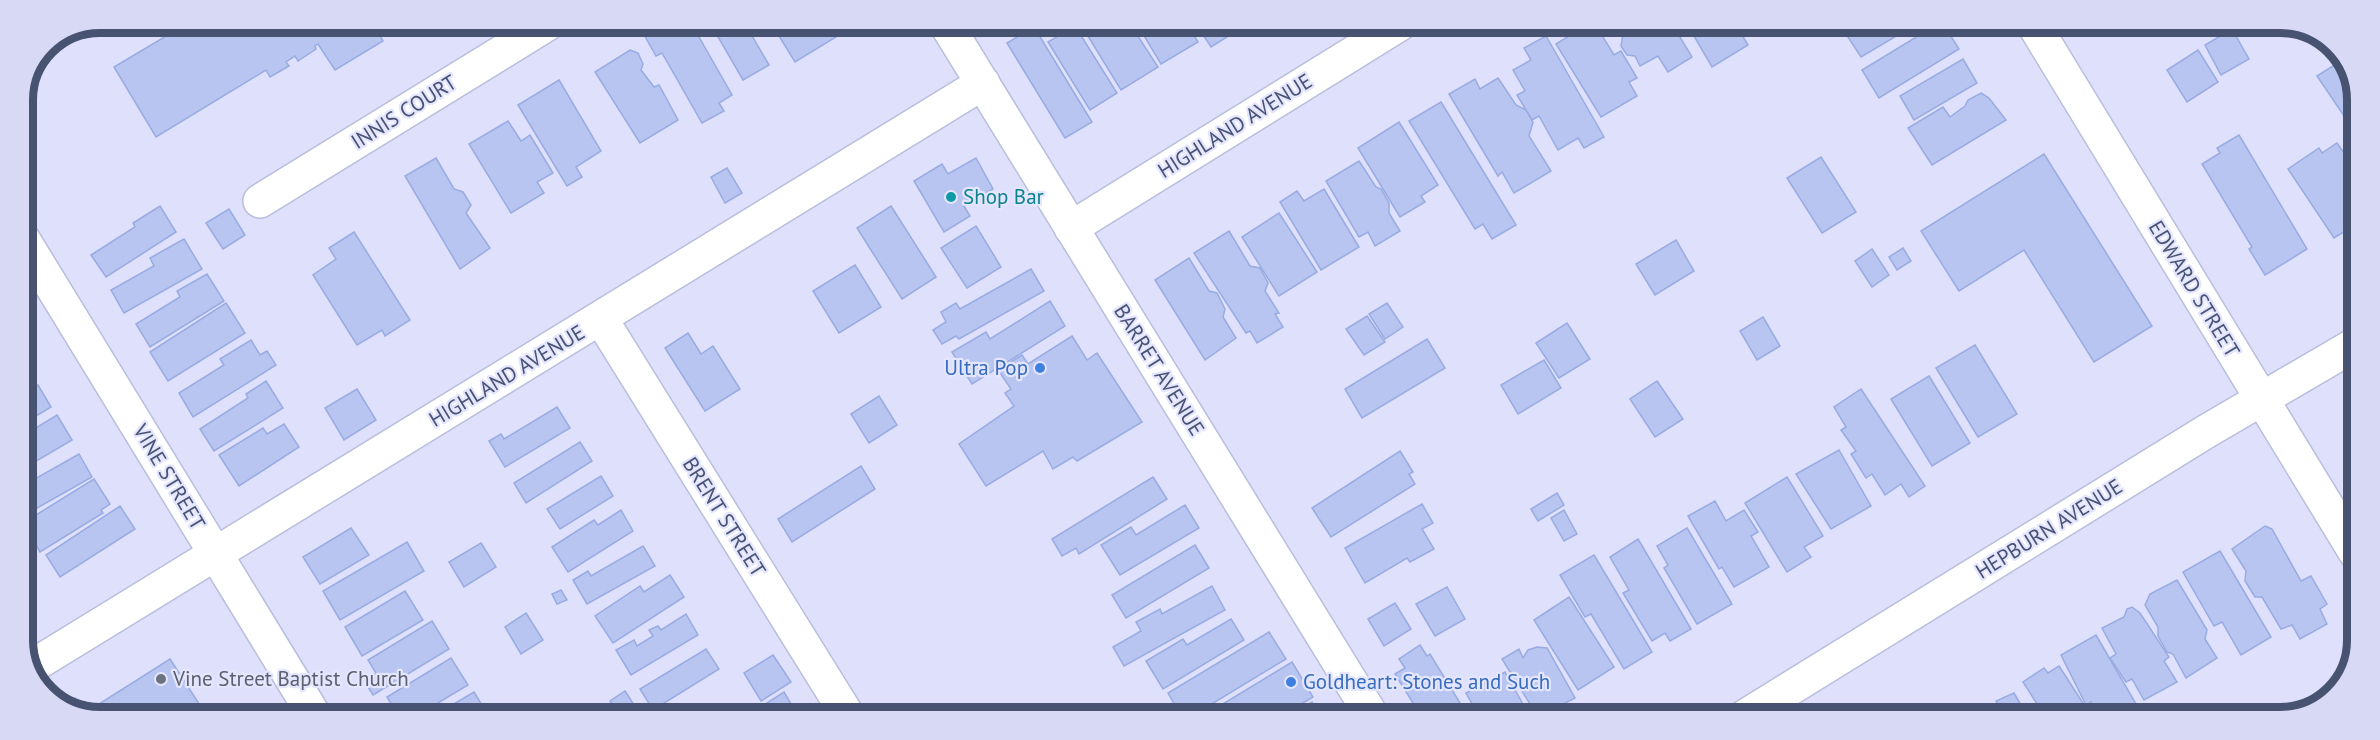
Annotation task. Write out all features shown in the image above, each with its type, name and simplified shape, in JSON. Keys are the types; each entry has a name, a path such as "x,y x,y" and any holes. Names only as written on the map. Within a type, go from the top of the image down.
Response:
{"street":[{"name":"INNIS COURT","path":"260,201 533,33"},
{"name":"BARRET AVENUE","path":"952,33 1366,707"},
{"name":"HIGHLAND AVENUE","path":"1071,228 1385,33"},
{"name":"EDWARD STREET","path":"2039,33 2347,539"},
{"name":"HIGHLAND AVENUE","path":"37,663 983,83"},
{"name":"VINE STREET","path":"33,257 309,707"},
{"name":"BRENT STREET","path":"601,318 842,707"},
{"name":"HEPBURN AVENUE","path":"1759,707 2347,349"}],"building":[{"path":"171,33 379,33 383,41 335,70 318,44 315,46 316,49 298,61 295,56 286,62 289,66 270,77 266,70 156,137 114,67"},
{"path":"643,33 697,33 732,95 719,103 724,111 702,123 662,53 656,56"},
{"path":"716,33 757,33 752,36 769,65 743,80"},
{"path":"777,33 843,33 795,62"},
{"path":"1024,33 1038,33 1092,122 1065,138 1007,43"},
{"path":"1063,33 1079,33 1117,93 1090,110 1048,42"},
{"path":"1086,33 1136,33 1158,67 1121,90"},
{"path":"1142,33 1192,33 1198,42 1161,64"},
{"path":"1202,33 1224,33 1227,37 1211,47"},
{"path":"1574,33 1601,33 1614,55 1621,51 1637,78 1629,82 1637,96 1601,117 1556,44"},
{"path":"1677,33 1692,57 1668,72 1658,56 1640,66 1635,56 1627,55 1621,46 1623,34"},
{"path":"1692,33 1741,33 1748,45 1712,67"},
{"path":"1848,33 1902,33 1861,57 1846,34"},
{"path":"1923,33 1949,33 1959,49 1879,98 1862,70"},
{"path":"2225,33 2234,33 2249,59 2221,75 2205,45"},
{"path":"1546,36 1604,137 1584,148 1578,138 1558,150 1539,116 1532,120 1517,95 1525,91 1513,70 1531,60 1524,48"},
{"path":"630,50 638,53 643,64 641,70 654,87 659,85 678,120 640,143 595,72"},
{"path":"2198,50 2218,82 2187,102 2167,70"},
{"path":"1963,59 1977,83 1914,120 1900,96"},
{"path":"2336,64 2346,87 2347,120 2317,76"},
{"path":"1498,78 1516,105 1526,110 1533,122 1529,136 1551,171 1514,193 1502,172 1498,176 1449,94 1475,79 1480,89"},
{"path":"559,80 601,151 576,167 582,177 567,186 518,105"},
{"path":"1981,93 1989,98 2006,120 1932,165 1908,128 1943,107 1950,117 1965,106 1968,100"},
{"path":"1441,102 1516,225 1492,239 1483,224 1475,229 1409,121"},
{"path":"508,121 521,141 530,135 553,173 537,182 544,193 511,213 469,144"},
{"path":"1399,122 1438,185 1421,196 1425,202 1400,217 1358,148"},
{"path":"2239,135 2307,249 2265,275 2249,249 2252,247 2202,164 2220,153 2217,148"},
{"path":"2337,143 2347,158 2347,230 2334,238 2288,169 2319,148 2322,153"},
{"path":"2044,154 2152,326 2094,362 2024,250 1959,291 1921,231"},
{"path":"1821,157 1856,212 1822,233 1787,178"},
{"path":"436,158 454,189 463,192 471,205 466,213 490,248 460,269 405,176"},
{"name":"Shop Bar","path":"976,158 993,189 964,206 970,216 944,232 914,181 942,164 948,174"},
{"path":"1359,161 1376,187 1381,189 1389,203 1389,213 1400,231 1375,246 1368,232 1359,237 1326,181"},
{"path":"727,168 742,193 725,203 711,177"},
{"path":"1324,189 1359,247 1321,270 1280,202 1297,191 1304,201"},
{"path":"160,206 176,232 106,277 91,255 135,227 133,223"},
{"path":"891,206 936,277 902,299 857,228"},
{"path":"229,209 245,235 223,249 206,223"},
{"path":"1279,213 1317,272 1279,296 1242,237"},
{"path":"976,226 1001,267 967,288 941,248"},
{"path":"1229,231 1250,266 1260,268 1268,283 1265,291 1279,313 1275,314 1283,327 1257,343 1250,331 1246,333 1194,253"},
{"path":"354,232 410,320 385,336 382,330 357,345 313,275 336,259 329,248"},
{"path":"184,239 202,269 124,313 111,290 154,266 150,258"},
{"path":"1676,240 1694,271 1655,295 1636,264"},
{"path":"1903,248 1911,261 1897,270 1889,257"},
{"path":"1872,249 1889,275 1872,287 1855,261"},
{"path":"1189,258 1209,291 1217,293 1225,309 1223,317 1236,338 1205,360 1155,280"},
{"path":"855,265 881,307 839,333 813,291"},
{"path":"1031,269 1044,291 959,339 956,336 942,344 933,330 946,322 941,312 956,303 960,309"},
{"path":"207,274 224,301 150,347 136,324 180,297 177,291"},
{"path":"1050,301 1065,326 972,384 952,352 986,332 990,339"},
{"path":"226,303 245,333 168,381 150,352"},
{"path":"1387,303 1403,327 1385,339 1369,314"},
{"path":"1367,316 1385,342 1364,355 1346,329"},
{"path":"1763,317 1780,346 1757,360 1740,331"},
{"path":"1567,323 1590,359 1559,378 1536,343"},
{"path":"688,333 701,354 713,346 740,389 705,411 665,348"},
{"path":"1072,336 1087,360 1097,353 1142,422 1077,461 1073,457 1053,469 1043,451 986,486 959,444 1014,406 1005,393 1011,389 998,370 1022,355 1028,364"},
{"path":"1427,339 1445,368 1362,418 1345,389"},
{"path":"251,340 260,355 267,351 276,365 193,417 179,393 224,365 220,359"},
{"path":"1975,345 2017,414 1978,437 1936,368"},
{"path":"1544,360 1561,388 1518,414 1501,385"},
{"path":"1929,376 1970,443 1932,466 1891,399"},
{"path":"266,381 283,408 214,451 200,429 248,398 246,394"},
{"path":"1657,381 1683,419 1655,437 1630,399"},
{"path":"38,385 51,407 33,418 33,388"},
{"path":"357,389 376,420 344,440 325,408"},
{"path":"1861,389 1925,486 1909,497 1901,484 1885,495 1872,474 1866,478 1851,454 1856,451 1841,430 1846,427 1834,407"},
{"path":"879,396 897,425 869,443 851,414"},
{"path":"557,407 570,428 505,467 489,441 501,434 504,439"},
{"path":"57,415 72,440 33,463 33,430"},
{"path":"284,424 299,447 239,486 219,455 263,428 267,434"},
{"path":"580,442 592,461 526,503 514,483"},
{"path":"1839,450 1871,506 1831,529 1796,474"},
{"path":"1400,451 1413,472 1409,474 1415,484 1331,537 1312,508"},
{"path":"79,454 92,477 33,510 33,474 35,479"},
{"path":"861,466 875,489 792,542 778,519"},
{"path":"601,476 613,496 560,529 547,509"},
{"path":"1153,477 1167,499 1079,554 1076,548 1062,556 1052,539"},
{"path":"1787,477 1823,536 1804,547 1811,557 1787,572 1745,503"},
{"path":"94,479 110,504 101,510 103,513 40,552 33,540 33,517"},
{"path":"1557,493 1564,505 1538,521 1531,509"},
{"path":"1715,501 1726,521 1744,510 1758,532 1751,536 1769,567 1734,587 1722,567 1719,569 1688,516"},
{"path":"1422,504 1433,523 1422,529 1434,549 1410,562 1407,558 1365,583 1345,548"},
{"path":"1185,505 1199,528 1120,575 1101,545 1131,527 1136,535"},
{"path":"120,506 135,529 60,577 46,555"},
{"path":"621,510 633,531 568,572 552,547 594,520 598,525"},
{"path":"1564,510 1577,534 1564,541 1551,518"},
{"path":"2265,526 2272,529 2301,581 2311,576 2327,604 2320,609 2327,624 2300,639 2292,625 2281,629 2262,597 2255,597 2245,581 2246,571 2232,549"},
{"path":"351,528 369,555 320,584 303,557"},
{"path":"1687,528 1732,604 1697,624 1664,568 1668,565 1657,546"},
{"path":"1638,539 1691,629 1670,641 1665,633 1652,641 1623,593 1629,590 1610,557"},
{"path":"407,542 424,571 340,620 323,591"},
{"path":"481,543 496,567 464,587 449,562"},
{"path":"1195,545 1209,568 1126,618 1112,595"},
{"path":"643,546 655,566 587,604 573,580 588,571 591,576"},
{"path":"2220,551 2271,637 2241,655 2222,622 2214,626 2183,572"},
{"path":"1594,555 1652,652 1624,669 1591,614 1585,617 1560,575"},
{"path":"670,575 684,597 613,643 595,616 640,586 644,592"},
{"path":"2177,580 2207,630 2205,639 2217,658 2186,678 2173,654 2167,652 2158,636 2158,627 2145,605 2150,594"},
{"path":"1212,586 1225,610 1124,666 1113,647 1141,631 1136,622 1160,609 1162,614"},
{"path":"1447,587 1465,619 1435,636 1416,604"},
{"path":"561,590 567,600 557,604 552,594"},
{"path":"405,591 423,620 362,656 345,627"},
{"path":"1569,597 1614,667 1578,690 1534,620"},
{"path":"1395,603 1411,629 1384,646 1368,619"},
{"path":"2132,607 2140,613 2169,657 2164,661 2177,682 2144,700 2132,679 2126,682 2110,658 2116,654 2102,628 2124,617 2127,609"},
{"path":"526,613 543,640 521,654 505,627"},
{"path":"686,614 698,635 631,675 616,650 634,640 637,646 653,636 649,630 658,626 661,630"},
{"path":"1231,619 1244,640 1163,689 1146,661 1183,639 1187,645"},
{"path":"432,621 449,649 373,695 364,681 376,673 368,660"},
{"path":"1269,632 1286,659 1207,707 1176,707 1168,693"},
{"path":"2096,635 2136,704 2131,707 2094,707 2091,702 2086,705 2061,655"},
{"path":"1420,645 1427,656 1430,654 1462,707 1415,707 1395,674 1405,668 1399,659"},
{"path":"1537,647 1547,648 1575,698 1557,707 1532,707 1502,659 1519,649 1523,658 1528,650"},
{"path":"706,649 719,669 658,707 651,707 640,689"},
{"path":"773,655 791,682 761,701 744,673"},
{"path":"451,658 468,685 431,707 393,707 387,697"},
{"name":"Vine Street Baptist Church","path":"170,659 201,707 100,707 95,706"},
{"path":"1292,662 1313,697 1296,707 1274,707 1272,705 1269,707 1218,707"},
{"path":"2059,666 2086,707 2039,707 2023,682 2044,668 2048,673"},
{"path":"1505,672 1525,707 1474,707 1466,693"},
{"path":"625,691 635,707 614,707 610,701"},
{"path":"474,692 483,707 449,707"},
{"path":"784,692 793,707 761,707"},
{"path":"2014,693 2022,707 2000,707 1996,701"},
{"path":"1312,702 1315,707 1304,707"}],"place":[{"name":"Shop Bar","path":"951,197"},
{"name":"Ultra Pop","path":"1040,368"},
{"name":"Vine Street Baptist Church","path":"161,679"},
{"name":"Goldheart: Stones and Such","path":"1291,682"}]}
